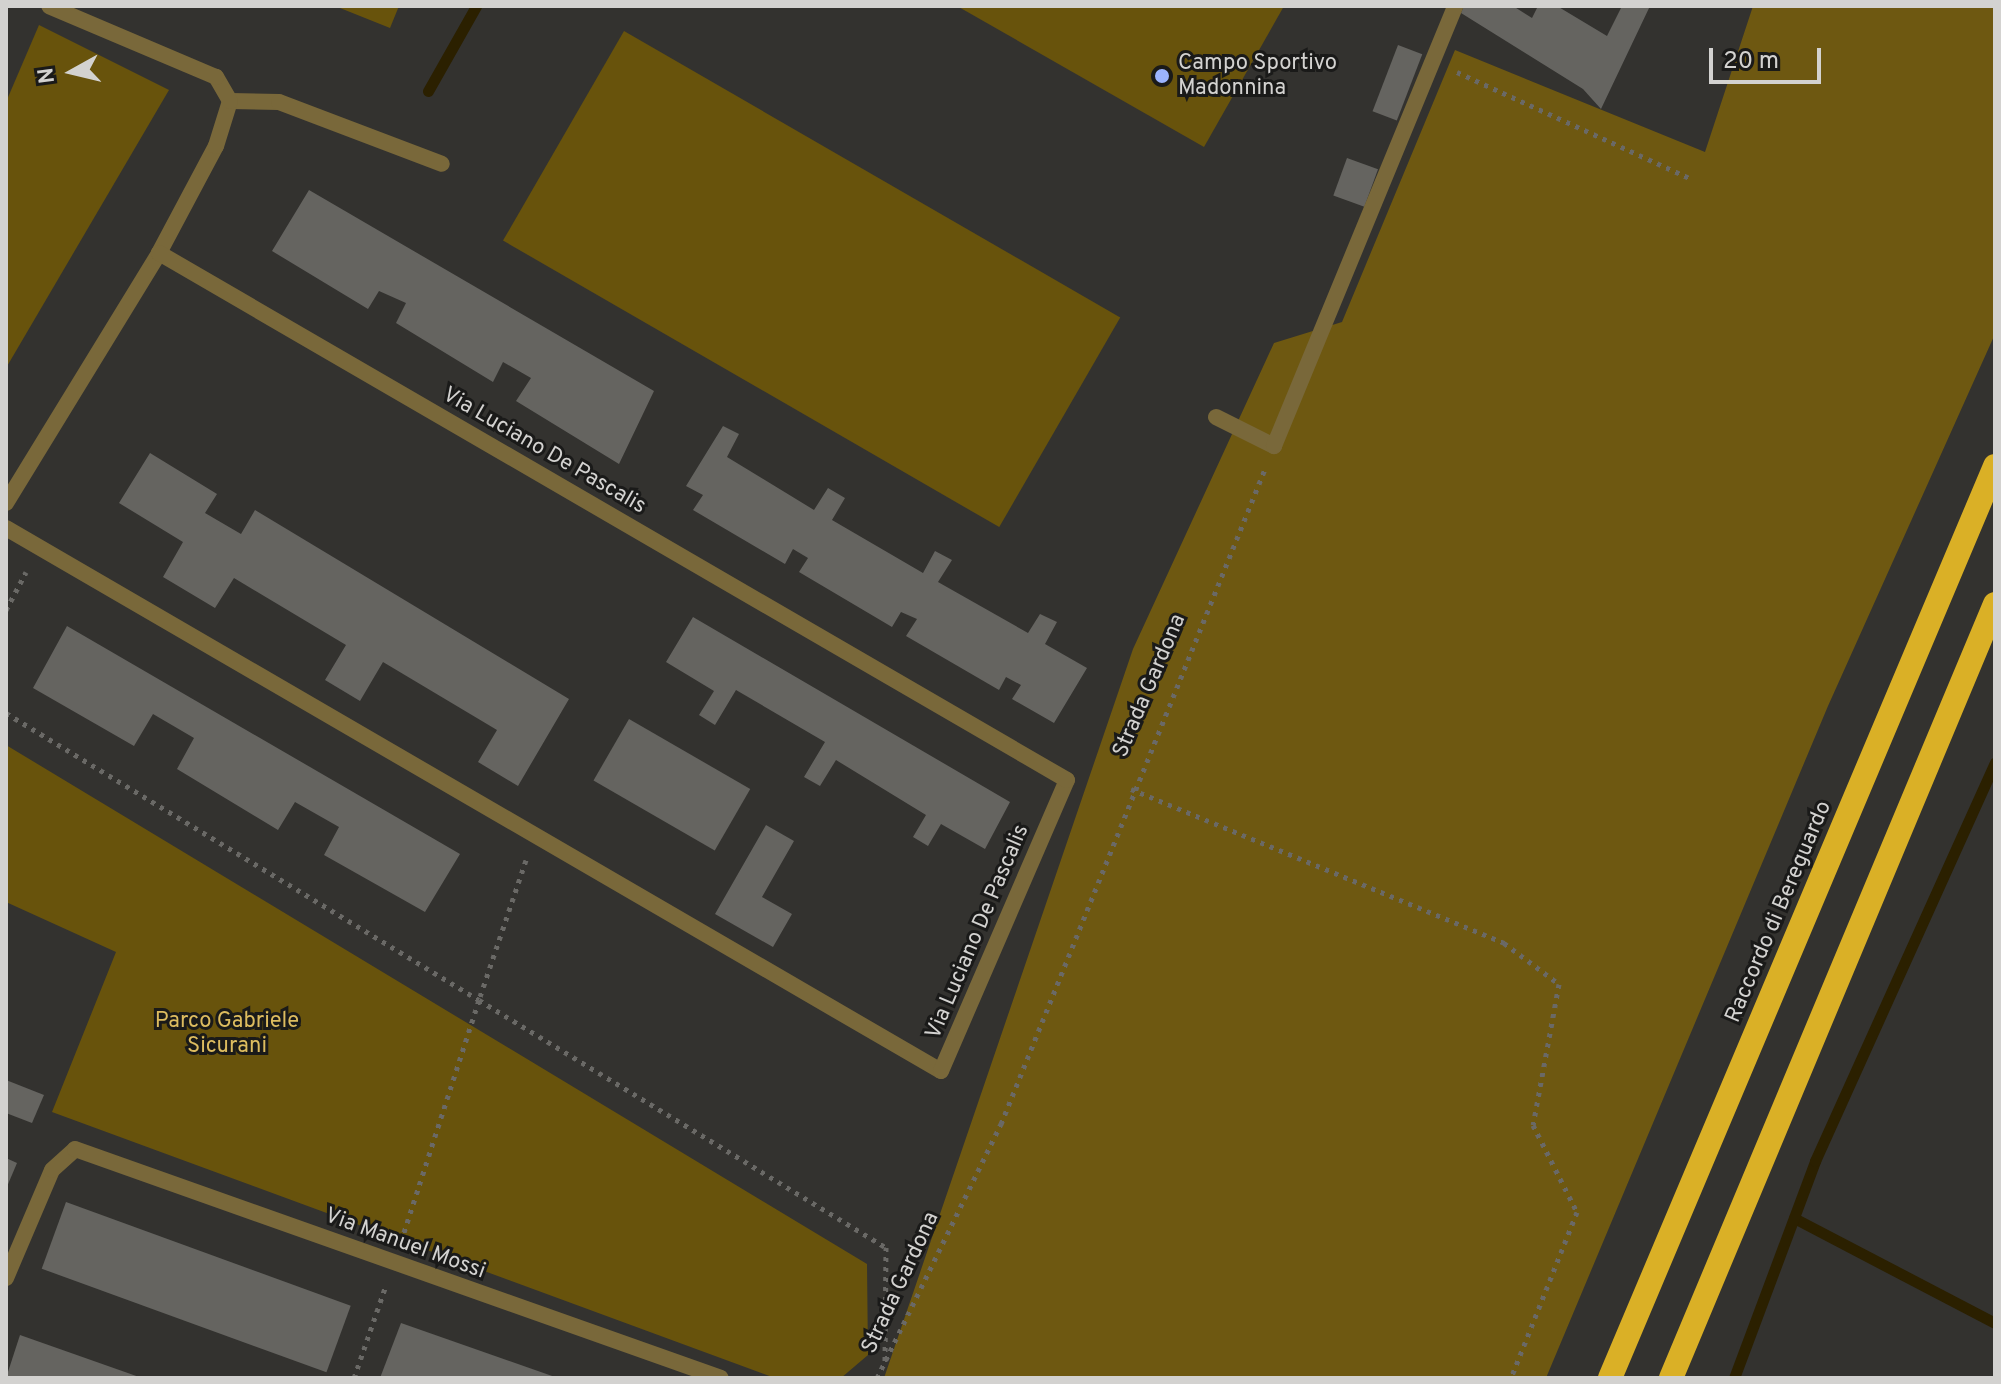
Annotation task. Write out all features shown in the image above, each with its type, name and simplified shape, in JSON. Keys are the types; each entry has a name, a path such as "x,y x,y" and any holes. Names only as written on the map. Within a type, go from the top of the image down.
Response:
{"highway":[{"name":"Raccordo di Bereguardo","path":"1610,1378 1995,466"},
{"path":"1671,1378 1995,604"}],"street":[{"path":"6,503 159,253 216,146 230,101 216,77 49,6"},
{"path":"1216,417 1274,446 1455,6"},
{"path":"230,101 279,102 442,164"},
{"name":"Via Luciano De Pascalis","path":"6,528 941,1071 1067,780 159,253"},
{"name":"Via Manuel Mossi","path":"6,1278 52,1170 75,1149 721,1378"}],"path":[{"path":"1434,62 1690,178"},
{"name":"Strada Gardona","path":"877,1378 885,1370 1001,1124 1131,789 1274,446"},
{"path":"6,610 30,575"},
{"path":"6,713 886,1247 885,1370"},
{"path":"1131,789 1504,943 1559,984 1533,1125 1577,1212 1511,1378"},
{"path":"399,1247 535,835"},
{"path":"354,1378 383,1295"}],"green space":[{"path":"335,6 399,6 390,28"},
{"name":"Campo Sportivo Madonnina","path":"957,6 1284,6 1204,147"},
{"path":"39,25 169,90 6,368 6,102"},
{"path":"624,31 1120,317 999,527 503,241"},
{"name":"Parco Gabriele Sicurani","path":"6,745 867,1264 868,1355 841,1378 775,1378 52,1112 116,952 6,902"}],"shaded area":[{"path":"1753,6 1995,6 1995,334 1828,706 1546,1378 884,1378 1133,649 1274,343 1342,322 1455,50 1705,152"}],"building":[{"path":"1464,6 1513,6 1532,18 1538,6 1557,6 1607,36 1622,6 1650,6 1601,109 1583,89 1461,13"},
{"path":"1398,45 1422,54 1397,121 1373,111"},
{"path":"1347,158 1378,169 1364,207 1333,196"},
{"path":"309,190 654,391 619,464 516,401 531,378 503,362 493,382 396,323 406,303 379,291 368,309 272,251"},
{"path":"723,426 739,434 727,457 814,510 828,488 845,498 832,520 923,573 935,551 952,560 938,582 1028,633 1040,614 1057,622 1045,644 1087,668 1054,723 1012,699 1021,685 1006,677 999,690 906,636 917,619 901,612 892,627 799,572 808,558 793,549 785,564 693,510 703,495 686,486"},
{"path":"150,453 217,494 205,513 241,534 255,510 569,699 518,786 478,762 497,730 383,662 360,701 325,680 346,645 234,578 215,608 163,577 183,542 119,503"},
{"path":"693,617 1010,802 985,849 941,824 928,846 913,837 926,815 836,760 820,786 804,777 825,742 736,690 715,725 699,715 714,691 666,662"},
{"path":"67,626 460,854 425,912 324,855 339,827 295,802 278,830 177,769 194,738 153,714 134,746 33,688"},
{"path":"629,719 750,789 715,850 594,780"},
{"path":"766,825 794,841 762,897 792,914 773,947 715,914"},
{"path":"6,1080 44,1095 32,1123 6,1113"},
{"path":"6,1158 17,1163 6,1189"},
{"path":"66,1202 351,1306 326,1372 42,1269"},
{"path":"401,1323 555,1377 555,1378 380,1378"},
{"path":"20,1335 142,1378 6,1378"}],"waterway":[{"path":"428,91 476,6"},
{"path":"1734,1378 1815,1161 1995,763"},
{"path":"1794,1218 1995,1323"}],"place":[{"name":"Campo Sportivo Madonnina","path":"1162,76"}]}
